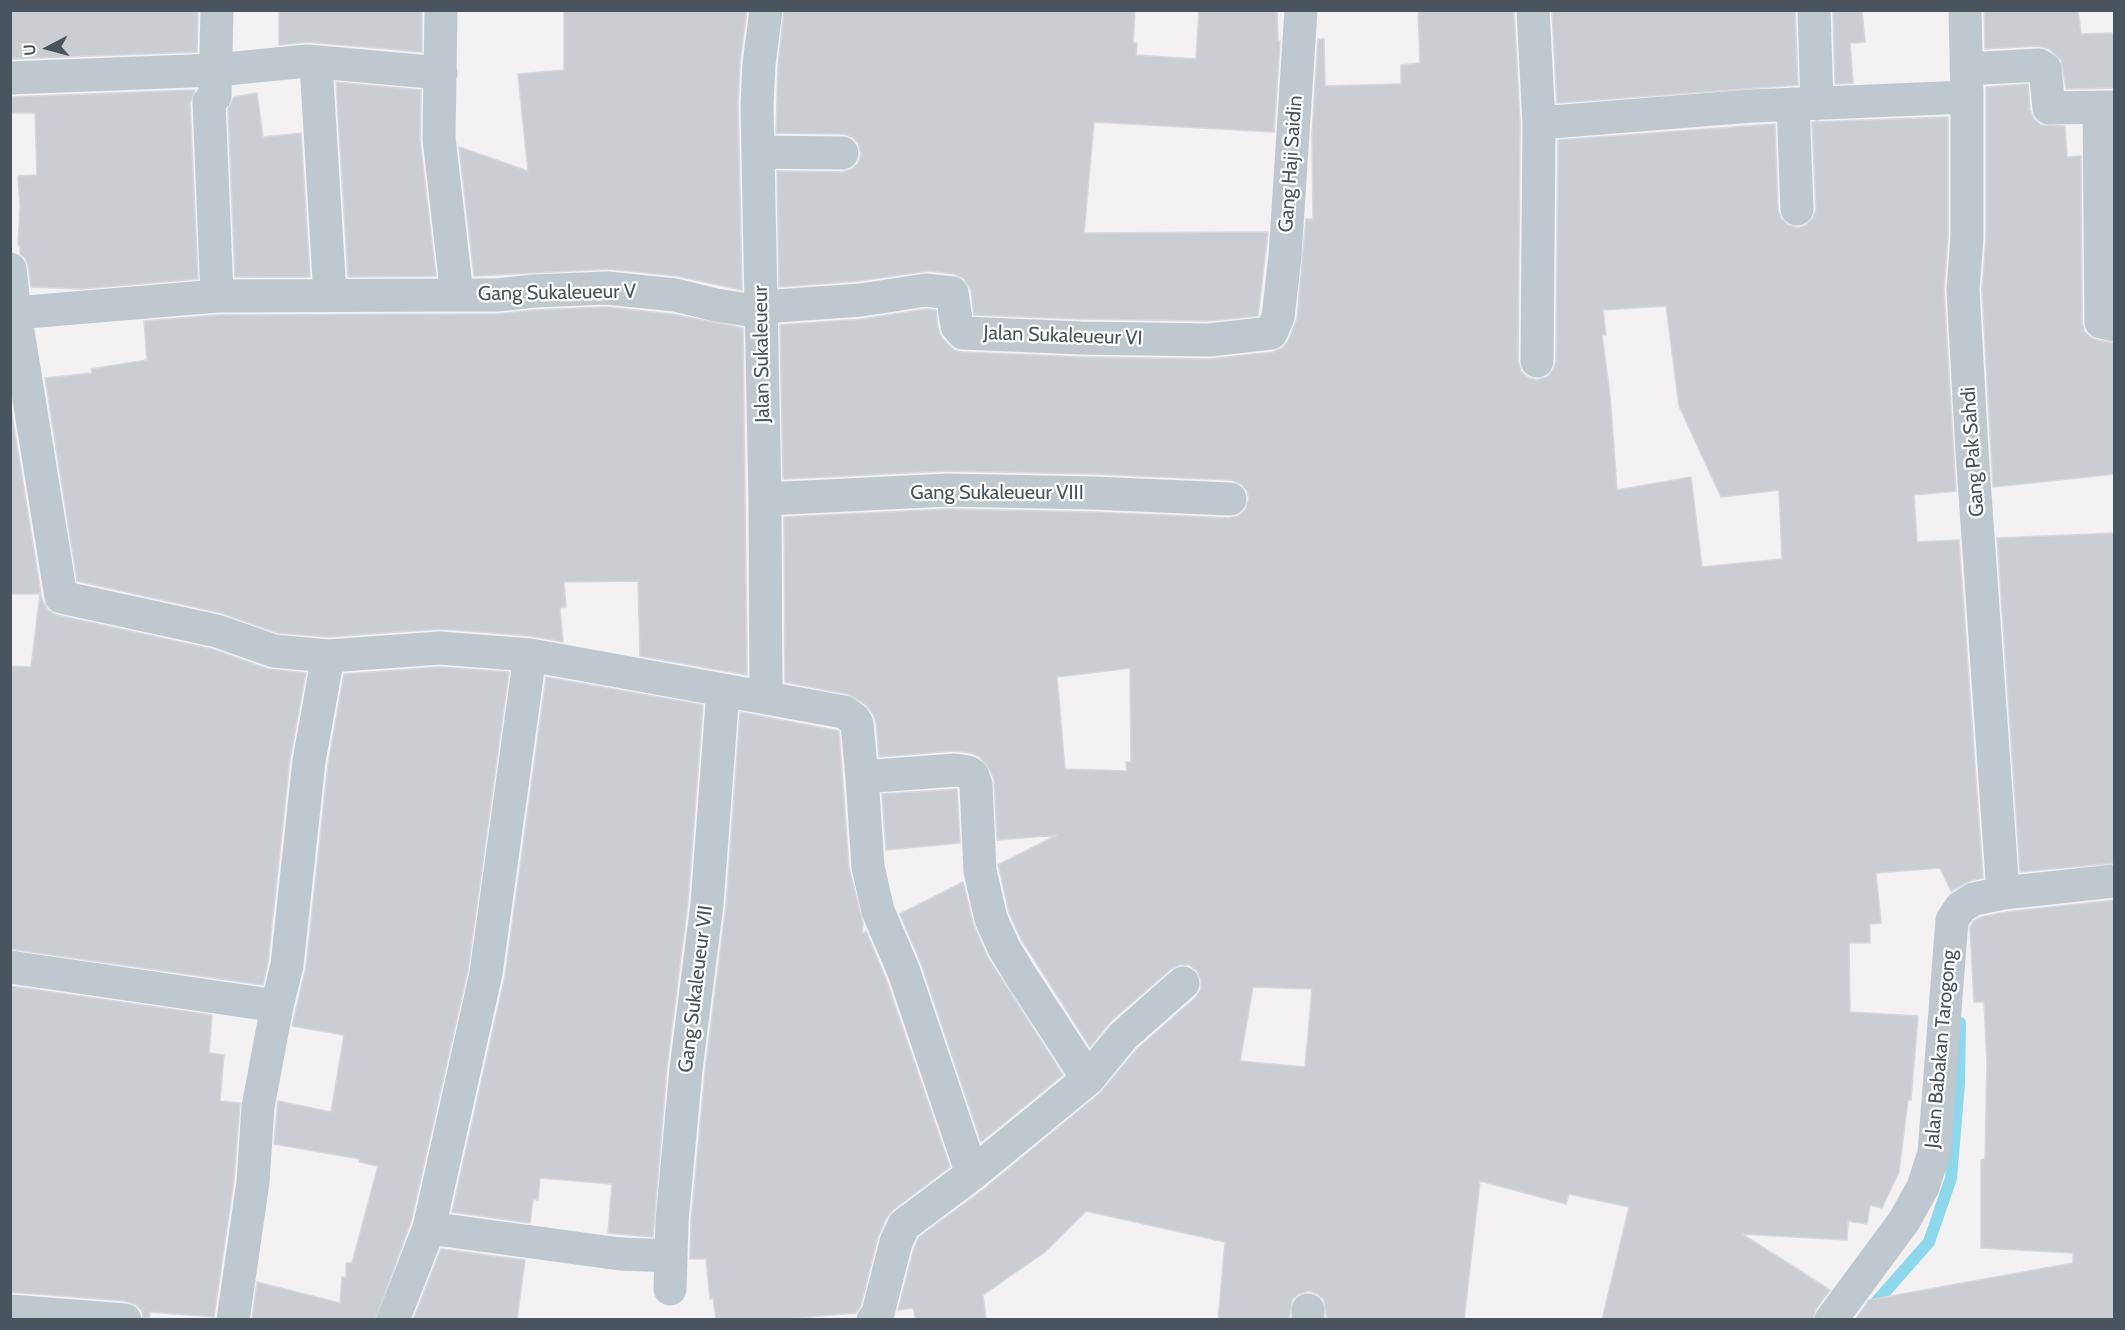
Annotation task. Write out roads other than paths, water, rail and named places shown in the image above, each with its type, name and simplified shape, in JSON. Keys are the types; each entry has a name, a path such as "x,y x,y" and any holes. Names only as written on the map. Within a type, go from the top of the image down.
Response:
{"street":[{"path":"217,10 215,96 209,102 217,296"},
{"name":"Gang Sukaleueur V","path":"441,10 439,138 457,295 497,295 607,288 675,295 716,305 761,309"},
{"name":"Jalan Sukaleueur","path":"766,10 759,64 758,152 765,499 766,698"},
{"name":"Gang Haji Saidin","path":"1278,317 1285,256 1301,10"},
{"path":"1533,10 1539,123 1537,361"},
{"path":"1797,209 1814,10"},
{"name":"Gang Pak Sahdi","path":"1965,10 1967,237 1963,290 2003,893"},
{"path":"10,78 216,70 307,61 316,64 441,74"},
{"path":"316,64 330,295"},
{"path":"1539,123 1805,104 1967,83 2039,65 2044,69 2049,108 2107,107 2101,322 2115,326"},
{"path":"758,152 842,153"},
{"path":"10,269 15,314 61,597 217,631 274,651 328,656 441,648 530,655 844,712 854,719 857,724 862,777 867,867 878,911 904,972 972,1174"},
{"name":"Jalan Sukaleueur VI","path":"761,309 861,300 926,290 952,293 957,326 963,333 1209,340 1271,333 1278,317"},
{"path":"15,314 217,296 457,295"},
{"name":"Gang Sukaleueur VIII","path":"765,499 948,490 1230,499"},
{"path":"393,1320 429,1228 486,973 530,655"},
{"path":"233,1320 253,1182 258,1107 287,965 309,761 328,656"},
{"name":"Gang Sukaleueur VII","path":"670,1289 672,1221 686,1069 707,904 723,690"},
{"path":"862,777 955,770 968,772 973,777 976,785 980,871 991,919 1004,948 1021,976 1088,1078"},
{"name":"Jalan Babakan Tarogong","path":"1831,1320 1904,1221 1923,1187 1934,1153 1952,920 1961,907 1974,899 2003,893 2115,882"},
{"path":"10,967 277,1006"},
{"path":"873,1320 878,1313 897,1242 904,1225 972,1174 1088,1078 1123,1036 1183,983"},
{"path":"429,1228 620,1254 671,1256"},
{"path":"10,1311 125,1320"}],"waterway":[{"path":"1870,1309 1929,1242 1951,1178 1959,1084 1960,1023"}]}
